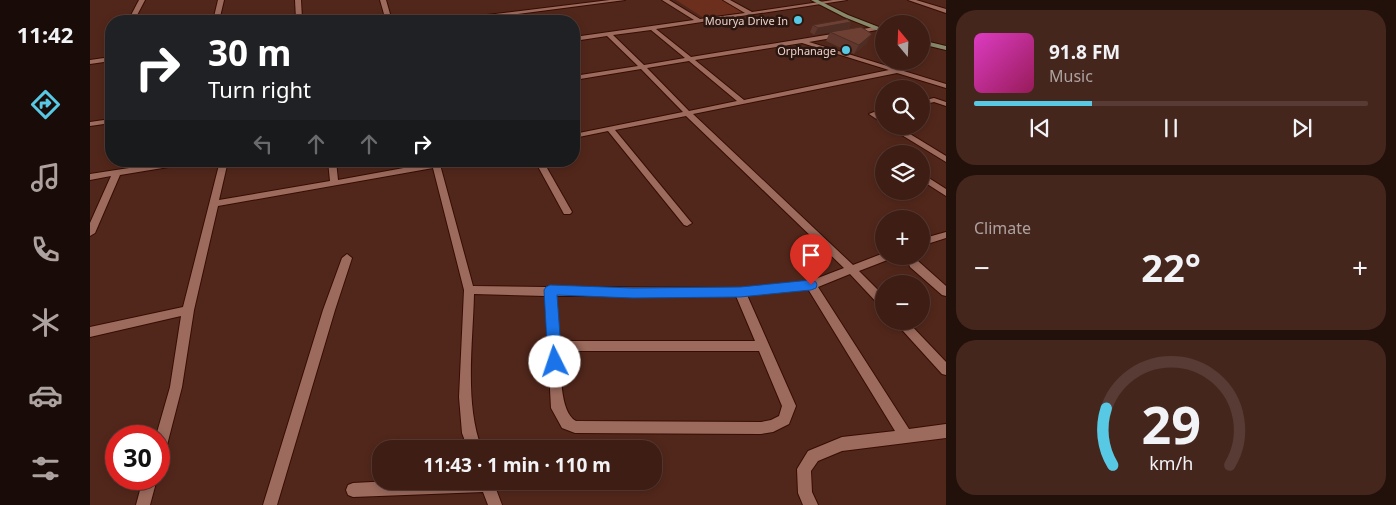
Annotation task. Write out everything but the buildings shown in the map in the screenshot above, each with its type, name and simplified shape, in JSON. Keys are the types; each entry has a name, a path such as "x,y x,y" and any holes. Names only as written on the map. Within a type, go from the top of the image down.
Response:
{"main road":[{"path":"814,0 826,2 875,22"},
{"path":"826,2 875,29"},
{"path":"930,39 946,43"},
{"path":"930,44 946,48"}],"street":[{"path":"135,15 142,0"},
{"path":"217,15 221,0"},
{"path":"298,0 299,15"},
{"path":"387,15 383,0 388,0"},
{"path":"495,15 622,0"},
{"path":"665,0 698,20"},
{"path":"726,0 750,13"},
{"path":"580,38 844,0"},
{"path":"911,0 946,11"},
{"path":"652,28 743,102"},
{"path":"580,77 875,29"},
{"path":"608,34 643,66 687,113 875,294"},
{"path":"800,41 946,86"},
{"path":"90,62 105,60"},
{"path":"580,135 896,71"},
{"path":"930,101 934,100 946,104"},
{"path":"90,124 105,122"},
{"path":"610,128 687,222"},
{"path":"906,135 946,160"},
{"path":"90,177 155,167"},
{"path":"166,425 176,387 188,310 223,167"},
{"path":"333,167 334,182"},
{"path":"214,204 414,167"},
{"path":"436,167 469,290 465,397 471,440"},
{"path":"542,167 567,212"},
{"path":"90,233 117,173"},
{"path":"930,182 946,192"},
{"path":"930,240 946,235"},
{"path":"270,505 329,310 347,258"},
{"path":"469,290 633,293 740,292 811,285 875,261"},
{"path":"915,265 946,292"},
{"path":"811,285 906,436"},
{"path":"550,290 558,408 567,423 575,427 761,428 773,426 784,420 789,406 740,292"},
{"path":"90,332 188,310"},
{"path":"908,330 946,370"},
{"path":"554,346 764,346"},
{"path":"811,505 805,493 804,469 814,456 842,444 946,431"},
{"path":"353,490 372,489"},
{"path":"143,505 147,490"},
{"path":"490,490 495,505"}],"shaded area":[{"path":"676,0 724,0 745,12 704,18"}],"place":[{"name":"Mourya Drive In","path":"798,20"},
{"name":"Orphanage","path":"846,50"}],"route":[{"path":"555,362 550,290 633,293 740,292 811,285"}]}
